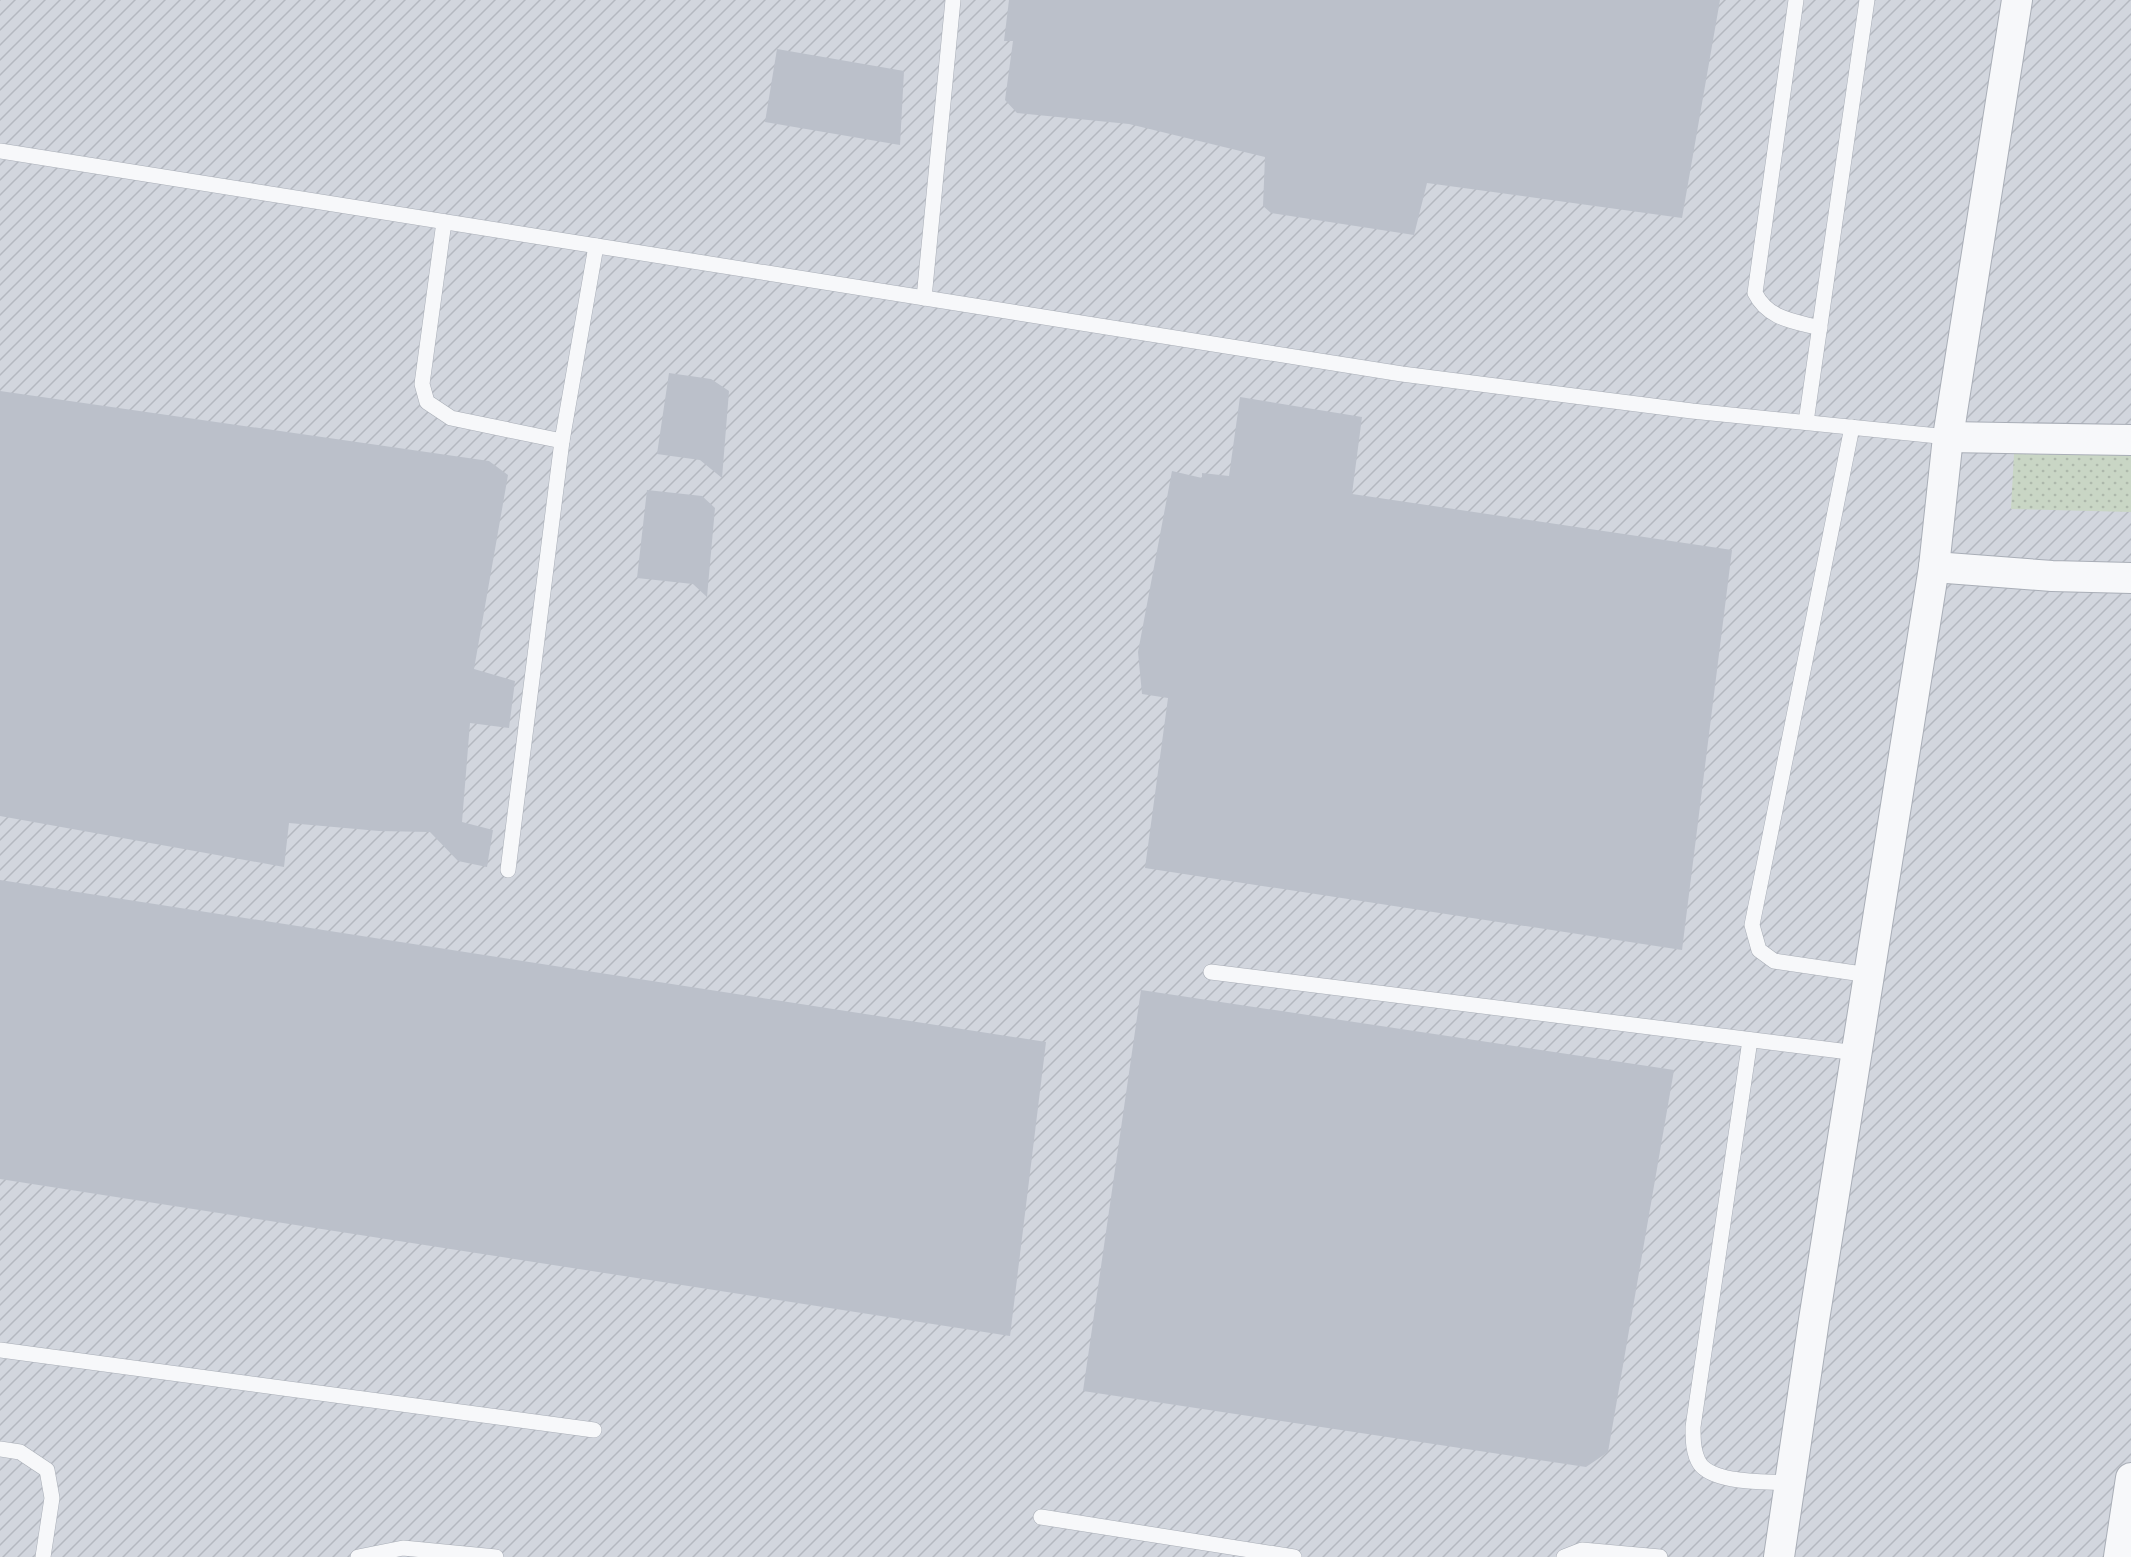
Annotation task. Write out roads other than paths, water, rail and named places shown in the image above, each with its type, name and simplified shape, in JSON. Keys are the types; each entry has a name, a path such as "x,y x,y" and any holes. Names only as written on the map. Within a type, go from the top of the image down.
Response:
{"street":[{"path":"1779,1557 1934,567 1948,437 2017,0"},
{"path":"1948,437 2131,440"},
{"path":"1934,567 2052,576 2131,578"},
{"path":"2119,1557 2131,1478"}],"lane":[{"path":"924,298 953,0"},
{"path":"1796,0 1755,293 1761,305 1770,313 1820,328"},
{"path":"1806,422 1867,0"},
{"path":"0,151 1402,374 1680,409 1948,437"},
{"path":"444,222 422,384 427,402 451,418 562,441"},
{"path":"508,870 562,441 596,246"},
{"path":"1852,427 1752,925 1759,951 1774,962 1869,975"},
{"path":"1212,972 1857,1053"},
{"path":"1750,1040 1693,1427 1694,1448 1699,1463 1710,1474 1728,1478 1790,1483"},
{"path":"0,1350 594,1430"},
{"path":"0,1449 20,1452 47,1470 52,1498 44,1557"},
{"path":"1041,1517 1294,1557"},
{"path":"358,1557 403,1548 496,1557"},
{"path":"1564,1557 1582,1550 1660,1557"}]}
